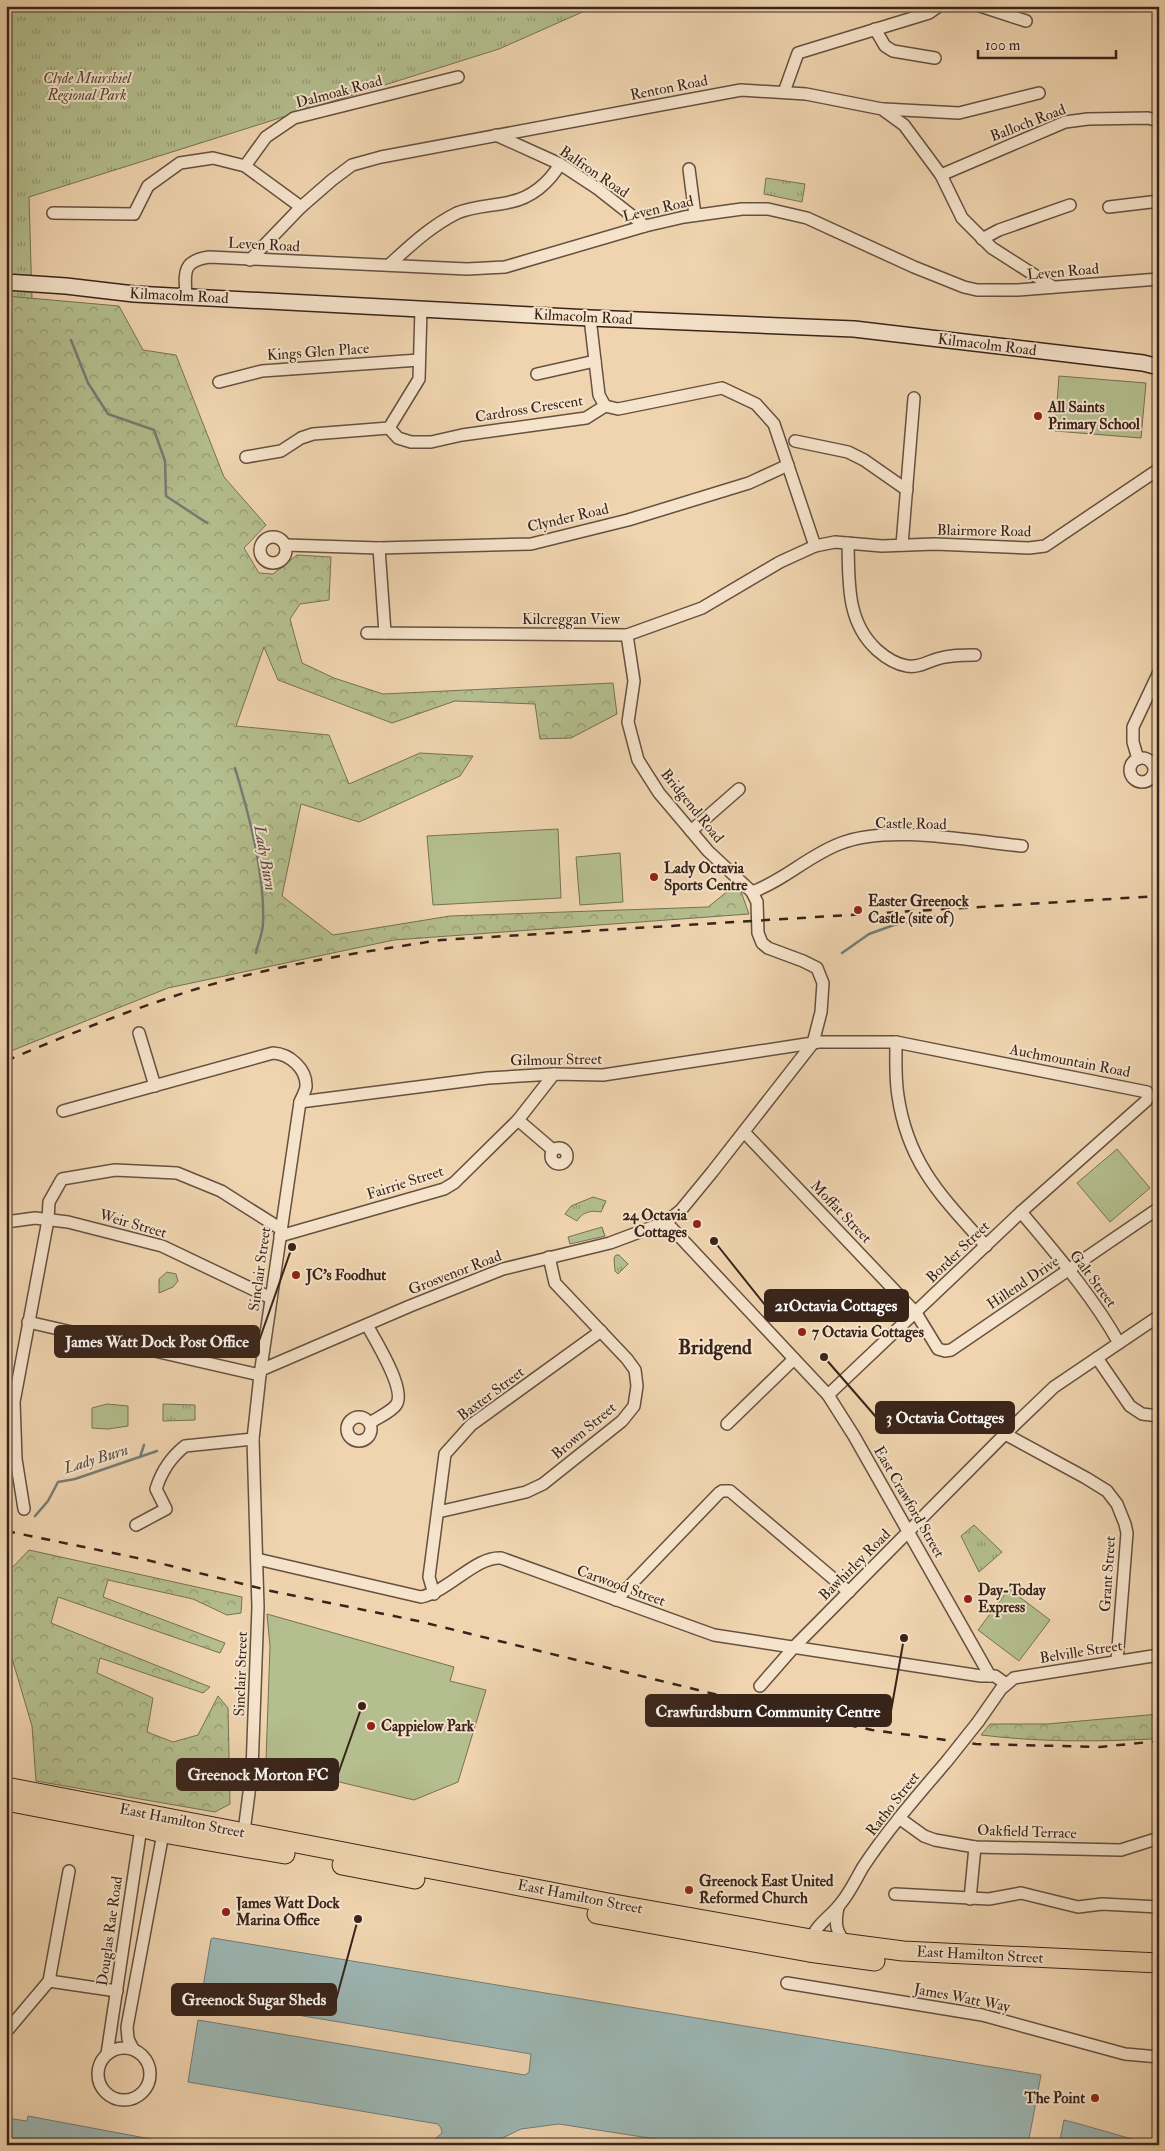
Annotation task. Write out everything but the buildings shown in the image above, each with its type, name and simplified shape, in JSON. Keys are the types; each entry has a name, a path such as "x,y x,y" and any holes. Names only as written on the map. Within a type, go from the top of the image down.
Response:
{"highway":[{"name":"East Hamilton Street","path":"6,1787 164,1826 455,1880 634,1921 810,1945 903,1963 1159,1974"},
{"name":"East Hamilton Street","path":"6,1801 142,1820"},
{"name":"East Hamilton Street","path":"810,1945 847,1944 903,1951 1159,1963"}],"main road":[{"name":"Kilmacolm Road","path":"6,282 186,297 590,318 854,329 1143,363 1159,367"}],"street":[{"path":"784,92 798,53 929,13 939,6"},
{"path":"980,6 1026,21"},
{"path":"875,29 885,46 893,50 935,58"},
{"name":"Dalmoak Road","path":"245,166 266,137 294,118 458,77"},
{"name":"Renton Road","path":"250,260 301,206 352,166 381,157 741,90 806,94 882,109 904,124 941,175 962,218 982,239 1053,287"},
{"path":"882,109 958,112 1040,93"},
{"name":"Balloch Road","path":"941,175 1064,122 1088,119 1148,118 1159,121"},
{"name":"Balfron Road","path":"496,136 560,164 598,189 644,226"},
{"path":"53,213 134,214 148,186 180,163 213,158 245,166 301,206"},
{"path":"390,264 423,233 458,212 511,202 526,197 551,179 560,164"},
{"path":"689,169 695,215"},
{"path":"1109,208 1159,201"},
{"path":"982,239 999,230 1070,205"},
{"name":"Leven Road","path":"186,297 185,273 188,265 196,259 209,257 467,269 505,267 644,226 695,215 742,209 779,211 807,218 914,267 964,287 993,291 1159,279"},
{"path":"246,457 281,451 301,438 313,434 389,428 418,379 421,309"},
{"path":"590,318 599,395 605,406"},
{"name":"Kings Glen Place","path":"219,382 262,371 419,360"},
{"path":"537,374 595,361"},
{"name":"Cardross Crescent","path":"389,428 398,438 412,442 431,442 462,435 586,418 605,406 618,409 722,388 756,404 774,424 816,546"},
{"path":"902,545 914,398"},
{"path":"795,441 848,452 864,460 907,490"},
{"name":"Clynder Road","path":"286,545 379,548 531,544 628,520 740,486 788,465"},
{"name":"Blairmore Road","path":"816,546 835,542 1029,548 1045,546 1159,469"},
{"path":"848,543 850,604 867,640 877,650 893,662 908,666 924,665 936,659 954,656 975,655"},
{"name":"Kilcreggan View","path":"367,633 627,635 702,608 780,562 816,546"},
{"path":"379,548 385,633"},
{"name":"Bridgend Road","path":"627,635 634,681 628,722 638,760 659,792 708,851 752,892"},
{"path":"1138,760 1133,742 1133,727 1159,672"},
{"path":"1138,760 1146,760 1152,765 1155,778 1143,782 1133,778 1130,768 1138,760"},
{"path":"691,831 739,789"},
{"name":"Castle Road","path":"752,892 768,886 840,843 877,836 918,836 1022,846"},
{"path":"666,1222 681,1210 813,1043 821,1012 823,983 817,968 768,948 762,943 758,934 757,902 752,892"},
{"path":"139,1033 155,1086"},
{"name":"Auchmountain Road","path":"813,1043 848,1041 896,1042 1146,1092 1148,1097 1146,1101 1021,1212"},
{"path":"896,1042 898,1094 910,1144 920,1167 939,1194 986,1246"},
{"name":"Gilmour Street","path":"300,1102 488,1078 554,1074 603,1075 813,1043"},
{"name":"Sinclair Street","path":"62,1111 264,1055 283,1054 292,1059 302,1072 306,1088 300,1102 260,1373 253,1439 258,1607 252,1770 243,1840"},
{"name":"Fairrie Street","path":"281,1232 444,1189 454,1183 518,1120 554,1074"},
{"path":"518,1120 552,1150"},
{"name":"Moffat Street","path":"744,1132 916,1313"},
{"path":"24,1509 18,1481 14,1402 48,1220 49,1202 62,1179 115,1170 177,1173 221,1191 281,1232"},
{"name":"Hillend Drive","path":"916,1313 938,1349 951,1350 1159,1208"},
{"name":"Border Street","path":"828,1395 1021,1212"},
{"name":"Galt Street","path":"1021,1212 1069,1269 1106,1321 1118,1343"},
{"name":"Weir Street","path":"6,1222 36,1218 68,1222 162,1246 271,1298"},
{"name":"Grosvenor Road","path":"260,1373 410,1306 503,1269 610,1243 666,1222"},
{"name":"East Crawford Street","path":"666,1222 828,1395 909,1532 990,1676"},
{"name":"Brown Street","path":"438,1512 526,1492 543,1484 622,1421 634,1406 637,1386 635,1370 627,1359 555,1283 549,1257"},
{"name":"Bawhirley Road","path":"760,1686 795,1646 1054,1387 1159,1316"},
{"path":"28,1322 260,1373"},
{"path":"367,1325 394,1376 399,1398 396,1405 370,1423"},
{"name":"Baxter Street","path":"434,1594 428,1577 438,1512 444,1454 471,1425 601,1332"},
{"path":"1097,1358 1130,1406 1142,1414 1159,1416"},
{"path":"727,1424 794,1359"},
{"name":"Grant Street","path":"1005,1434 1107,1491 1117,1504 1127,1533 1117,1661"},
{"path":"136,1525 166,1509 156,1490 159,1480 170,1462 185,1446 253,1439"},
{"path":"6,1475 18,1481"},
{"path":"616,1600 719,1493 726,1490 730,1491 849,1592"},
{"name":"Carwood Street","path":"434,1594 482,1562 494,1557 506,1559 705,1633 990,1676"},
{"path":"257,1559 416,1597 434,1594"},
{"name":"Belville Street","path":"1007,1682 1020,1677 1159,1655"},
{"path":"990,1676 999,1677 1007,1682"},
{"name":"Ratho Street","path":"810,1945 820,1925 852,1889 863,1868 899,1818 978,1722 1007,1682"},
{"name":"Oakfield Terrace","path":"899,1818 924,1836 935,1840 975,1847 1121,1850 1159,1838"},
{"name":"Douglas Rae Road","path":"107,2054 142,1820"},
{"path":"133,2049 128,2039 127,2027 164,1826"},
{"path":"970,1899 975,1847"},
{"path":"6,2032 49,1981 69,1871"},
{"path":"894,1894 990,1899 1021,1893 1078,1906 1102,1904 1159,1907"},
{"path":"838,1907 835,1923 837,1930 847,1944"},
{"path":"49,1981 117,1992"},
{"name":"James Watt Way","path":"787,1983 982,2015 1125,2054 1159,2057"},
{"path":"119,2048 133,2049 142,2054 148,2063 151,2073 149,2083 143,2094 132,2100 120,2101 109,2096 101,2087 98,2076 100,2064 107,2054 119,2048"}],"green space":[{"name":"Clyde Muirshiel Regional Park","path":"6,6 596,6 499,49 29,197 38,504 6,540"},
{"path":"766,178 805,184 802,202 764,194"},
{"path":"6,296 119,306 143,350 176,355 224,477 266,525 244,548 259,573 273,574 297,555 331,557 329,600 300,604 290,619 302,663 334,678 383,694 613,683 617,714 571,738 540,739 535,704 455,701 392,723 278,680 264,647 236,726 329,735 349,784 420,753 473,756 460,776 359,822 301,804 282,896 333,935 450,916 708,907 738,883 749,914 394,940 168,988 6,1053"},
{"path":"1059,376 1146,383 1141,438 1055,431"},
{"path":"558,829 561,898 433,905 427,836"},
{"path":"620,853 623,902 580,905 576,857"},
{"path":"1117,1149 1150,1188 1110,1222 1077,1183"},
{"path":"593,1197 606,1201 601,1212 587,1212 577,1221 565,1214 571,1206"},
{"path":"602,1227 605,1236 570,1244 568,1237"},
{"path":"616,1255 619,1255 628,1264 618,1274 615,1271 614,1258"},
{"path":"167,1272 176,1274 178,1281 173,1287 159,1293 159,1279"},
{"path":"107,1404 128,1406 128,1426 108,1429 92,1428 92,1408"},
{"path":"163,1404 195,1405 195,1420 163,1421"},
{"path":"974,1525 1002,1552 979,1572 961,1536"},
{"path":"29,1550 242,1597 241,1613 227,1615 193,1599 108,1580 103,1597 225,1643 220,1653 58,1597 51,1623 210,1687 203,1693 100,1658 97,1673 153,1698 147,1732 173,1742 198,1735 218,1696 228,1708 230,1804 215,1812 36,1781 32,1726 11,1655 6,1647 6,1574"},
{"path":"1009,1589 1050,1620 1019,1661 978,1630"},
{"name":"Cappielow Park","path":"267,1614 454,1667 450,1681 486,1690 458,1782 414,1800 323,1778 266,1761 270,1646"},
{"path":"1159,1714 1159,1738 1151,1739 1066,1741 981,1735 990,1724 1047,1724"}],"water":[{"path":"211,1939 1041,2075 1029,2139 1032,2143 1048,2145 694,2145 559,2124 521,2129 488,2145 428,2145 442,2133 438,2124 188,2082 198,2020 525,2075 529,2072 531,2054 201,1999"},
{"path":"28,2116 183,2145 6,2145 6,2118 27,2121"},
{"path":"1064,2120 1076,2123 1153,2145 1059,2145"}],"waterway":[{"path":"71,340 88,383 108,414 154,430 165,461 166,496 207,523"},
{"name":"Lady Burn","path":"235,768 251,825 259,865 263,927 256,953"},
{"path":"842,953 869,934 894,925 944,915"},
{"name":"Lady Burn","path":"140,1457 144,1445"},
{"name":"Lady Burn","path":"35,1516 48,1501 58,1482 75,1479 157,1451"}],"railway":[{"path":"6,1061 104,1021 206,986 293,965 441,940 1159,896"},
{"path":"6,1531 147,1560 271,1591 418,1621 775,1709 872,1730 976,1744 1100,1747 1159,1741"}],"place":[{"name":"All Saints Primary School","path":"1038,416"},
{"name":"Lady Octavia Sports Centre","path":"654,877"},
{"name":"Easter Greenock Castle (site of)","path":"858,910"},
{"name":"24 Octavia Cottages","path":"697,1224"},
{"name":"21Octavia Cottages","path":"714,1241"},
{"name":"James Watt Dock Post Office","path":"292,1247"},
{"name":"JC's Foodhut","path":"296,1275"},
{"name":"7 Octavia Cottages","path":"802,1332"},
{"name":"3 Octavia Cottages","path":"824,1357"},
{"name":"Day-Today Express","path":"968,1599"},
{"name":"Crawfurdsburn Community Centre","path":"904,1638"},
{"name":"Greenock Morton FC","path":"362,1706"},
{"name":"Cappielow Park","path":"371,1726"},
{"name":"Greenock East United Reformed Church","path":"689,1890"},
{"name":"James Watt Dock Marina Office","path":"226,1912"},
{"name":"Greenock Sugar Sheds","path":"358,1919"},
{"name":"The Point","path":"1095,2098"}],"district":[{"name":"Bridgend","path":"715,1347"}]}
